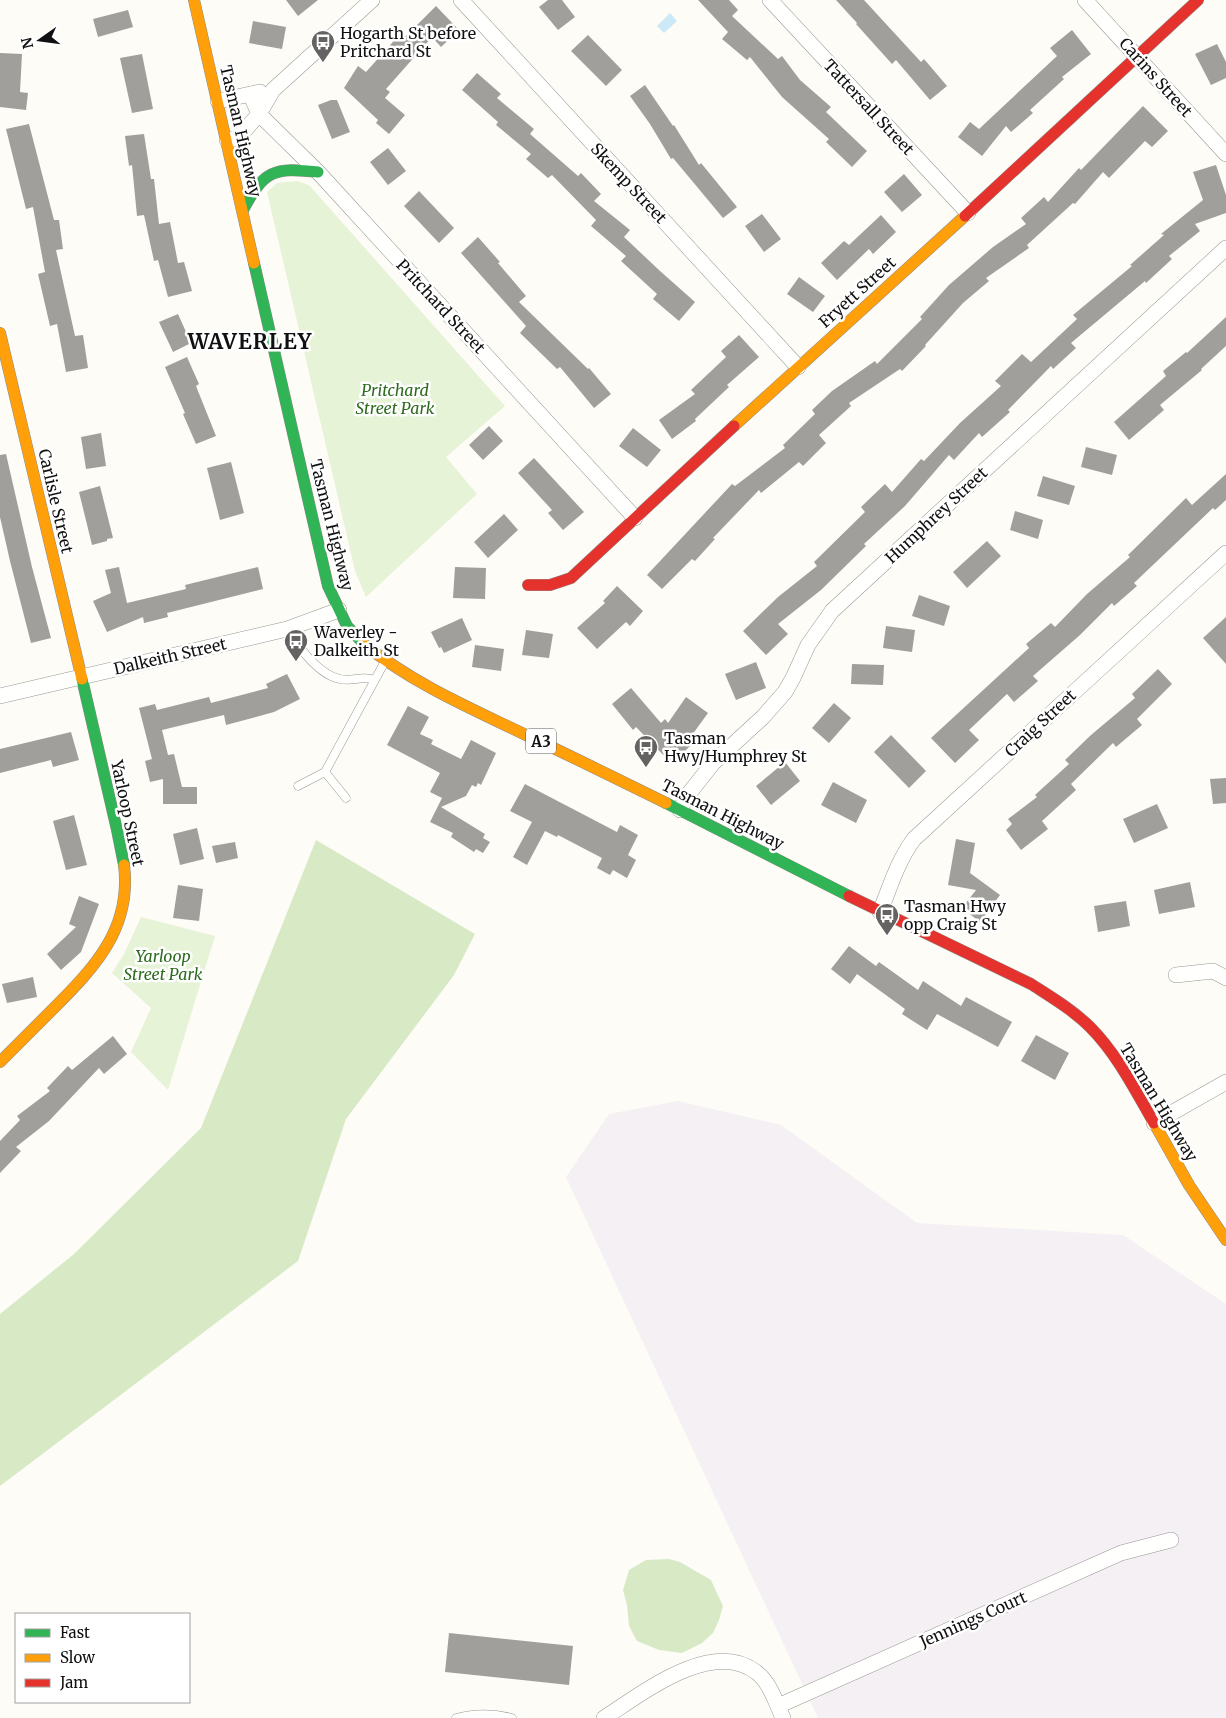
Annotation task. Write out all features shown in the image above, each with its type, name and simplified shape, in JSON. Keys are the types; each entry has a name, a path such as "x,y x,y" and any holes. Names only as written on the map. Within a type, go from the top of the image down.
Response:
{"main road":[{"name":"Tasman Highway","path":"194,0 318,547 328,586 347,626 359,640 385,661 458,703 582,761 880,912 1031,984 1059,1002 1090,1027 1128,1077 1189,1185 1226,1240"},
{"name":"Fryett Street","path":"528,585 554,586 572,578 798,367 1198,0"},
{"path":"242,210 256,185 275,170 295,169 318,172"},
{"name":"Carlisle Street","path":"0,332 5,372 80,678"},
{"name":"Yarloop Street","path":"0,1062 72,991 102,957 118,924 122,908 125,884 123,858 80,678"}],"street":[{"path":"227,140 238,138 259,114 273,90 372,0"},
{"name":"Skemp Street","path":"461,0 798,367"},
{"name":"Tattersall Street","path":"770,0 968,213"},
{"name":"Carins Street","path":"1085,0 1226,154"},
{"path":"218,101 273,90"},
{"name":"Pritchard Street","path":"250,94 259,114 318,172 635,518"},
{"name":"Humphrey Street","path":"680,810 690,792 712,763 763,717 785,692 808,644 832,611 1226,248"},
{"name":"Craig Street","path":"880,912 898,865 905,850 914,838 1226,553"},
{"name":"Dalkeith Street","path":"0,696 287,629 339,610"},
{"path":"1176,975 1213,970 1226,978"},
{"path":"1154,1122 1226,1082"},
{"name":"Jennings Court","path":"780,1712 1121,1553 1171,1540"},
{"path":"604,1718 673,1674 706,1663 733,1661 757,1672 771,1689 780,1712"}],"lane":[{"path":"287,629 298,646 325,672 338,679 352,680 367,677 374,680"},
{"path":"298,786 325,772 385,661"},
{"path":"325,772 346,798"},
{"path":"456,1718 474,1714 498,1715 512,1718"}],"shaded area":[{"path":"678,1101 781,1125 917,1223 1123,1235 1226,1304 1226,1718 818,1718 566,1177 609,1114"}],"green space":[{"name":"Pritchard Street Park","path":"297,181 309,185 505,406 446,457 477,494 366,597 355,571 267,192 277,183"},
{"path":"316,840 475,934 454,975 346,1119 298,1261 0,1486 0,1314 74,1254 201,1128"},
{"name":"Yarloop Street Park","path":"141,917 215,936 168,1090 131,1052 151,1008 112,973 124,954"},
{"path":"669,1559 680,1562 711,1580 723,1606 713,1633 702,1643 682,1653 659,1650 637,1641 629,1626 623,1590 629,1570 646,1560"}],"water":[{"path":"670,13 677,21 664,33 657,26"}],"building":[{"path":"286,0 318,0 298,16"},
{"path":"548,0 562,0 575,17 558,30 539,7"},
{"path":"698,0 729,0 738,10 732,16 778,59 782,56 800,80 831,107 826,112 867,151 852,167 826,142 829,139 782,97 750,57 747,60 722,39 728,32"},
{"path":"836,0 864,0 921,62 924,59 947,86 930,100 896,60 892,64"},
{"path":"436,6 459,30 441,47 432,37 386,89 390,92 385,98 405,115 389,134 376,123 378,120 344,88 358,66 366,72 400,34 404,38"},
{"path":"128,10 133,27 98,37 93,19"},
{"path":"253,21 286,27 282,49 249,43"},
{"path":"1072,30 1091,54 1062,77 1064,79 1030,110 1033,113 1011,132 1006,126 982,156 958,137 970,122 979,129 1057,56 1050,48"},
{"path":"588,35 622,70 606,86 571,51"},
{"path":"1217,44 1226,62 1226,78 1211,85 1195,54"},
{"path":"0,53 22,54 20,92 28,93 26,110 0,107"},
{"path":"142,54 153,109 132,113 120,58"},
{"path":"477,73 501,94 497,98 534,129 530,134 578,176 581,173 601,194 594,201 630,230 624,237 695,302 679,321 653,299 657,294 621,261 626,256 591,226 596,220 552,175 548,178 526,159 531,154 496,125 498,122 462,90"},
{"path":"645,85 674,125 699,165 701,163 737,207 723,218 673,158 671,159 630,96"},
{"path":"331,100 337,100 350,132 332,139 318,105"},
{"path":"1143,106 1168,131 1152,147 1145,141 1109,178 1103,172 1075,204 1073,203 1027,245 1029,248 986,278 989,281 963,303 902,371 900,369 849,403 851,406 819,435 826,443 803,466 799,462 761,493 759,490 713,538 715,539 695,561 692,559 662,589 647,575 732,484 735,486 785,448 783,445 815,414 812,410 832,391 875,361 877,364 922,319 920,317 949,285 993,247 1026,224 1021,218 1044,197 1048,202 1079,168 1081,170"},
{"path":"29,124 54,220 59,220 63,249 56,250 75,336 83,335 88,368 66,372 57,324 50,326 38,274 45,272 33,207 26,209 6,129"},
{"path":"144,134 151,179 154,179 159,224 170,222 178,263 184,262 192,291 168,297 158,260 154,261 144,215 137,216 132,165 129,166 125,136"},
{"path":"388,148 406,171 388,185 370,162"},
{"path":"1216,165 1226,195 1226,213 1195,224 1200,231 1169,256 1172,259 1146,283 1145,281 1071,343 1076,348 1053,369 1051,366 1008,410 1010,412 982,437 979,433 954,460 949,455 905,506 864,544 866,546 821,590 778,624 788,634 766,655 743,631 778,597 817,566 814,562 865,512 861,507 885,484 892,492 921,459 924,461 960,423 1001,386 995,381 1022,354 1031,362 1077,319 1073,315 1132,266 1130,265 1164,235 1161,234 1203,200 1193,172"},
{"path":"904,174 922,195 902,212 884,192"},
{"path":"419,191 454,228 439,243 404,206"},
{"path":"762,214 781,239 764,252 745,226"},
{"path":"881,215 896,232 873,254 869,249 837,280 821,263 844,241 849,245"},
{"path":"478,237 526,296 519,302 589,368 611,394 594,408 560,367 557,369 520,333 526,326 461,253"},
{"path":"799,277 825,296 813,312 787,294"},
{"path":"178,314 191,343 173,352 159,322"},
{"path":"1226,317 1226,346 1202,370 1160,405 1164,410 1129,440 1114,422 1166,376 1163,371 1187,353"},
{"path":"739,335 759,357 727,385 729,387 695,419 696,421 672,439 659,420 695,394 691,390 726,357 721,351"},
{"path":"187,357 199,384 196,386 216,436 196,444 165,367"},
{"path":"489,426 503,441 483,460 469,445"},
{"path":"633,428 661,450 647,467 619,446"},
{"path":"101,433 106,466 86,469 81,437"},
{"path":"1086,447 1117,455 1112,475 1081,467"},
{"path":"6,454 32,567 51,638 31,643 0,517 0,455"},
{"path":"534,458 584,512 563,530 548,513 552,510 518,473"},
{"path":"231,462 244,513 220,520 207,468"},
{"path":"1226,474 1226,500 1215,510 1213,508 1134,583 1137,586 1114,606 1112,603 1080,635 1033,676 1038,681 1014,702 1007,694 969,730 979,740 955,763 931,738 1029,648 1026,644 1051,623 1055,627 1087,594 1130,557 1128,555 1186,498 1192,505"},
{"path":"1043,476 1075,486 1069,505 1037,496"},
{"path":"100,486 113,538 92,545 79,492"},
{"path":"1015,511 1043,520 1038,539 1010,530"},
{"path":"504,514 518,530 488,558 474,542"},
{"path":"987,541 1001,556 967,588 953,572"},
{"path":"119,567 127,603 186,589 185,585 258,567 263,589 167,613 168,617 144,623 143,617 107,632 93,601 111,593 105,570"},
{"path":"455,567 486,568 485,599 453,598"},
{"path":"617,586 643,611 630,626 626,622 597,649 577,628 605,603 603,601"},
{"path":"919,595 950,606 944,626 912,616"},
{"path":"1226,617 1226,664 1203,638"},
{"path":"462,618 472,640 444,653 441,647 439,648 431,632"},
{"path":"886,626 915,630 912,652 883,648"},
{"path":"526,630 553,634 549,658 522,655"},
{"path":"475,645 504,649 501,671 472,667"},
{"path":"756,662 766,688 736,700 725,674"},
{"path":"852,664 884,665 883,685 851,684"},
{"path":"1158,669 1172,684 1137,719 1142,725 1116,747 1113,743 1071,784 1076,790 1042,821 1048,829 1021,850 1006,830 1012,824 1008,819 1037,797 1035,795 1069,764 1065,760 1135,698 1132,694"},
{"path":"287,674 300,699 274,712 226,725 224,715 162,730 168,755 174,754 182,787 197,787 197,804 163,804 163,779 150,782 145,761 152,759 139,708 155,704 157,710 209,697 211,703 268,688 266,684"},
{"path":"631,688 661,723 665,719 668,723 686,697 708,713 687,742 691,745 672,764 636,727 633,730 612,704"},
{"path":"834,703 851,718 829,743 812,728"},
{"path":"408,706 429,717 420,734 433,740 431,744 461,759 471,740 496,753 481,785 478,783 476,787 472,785 466,796 441,807 485,834 483,838 490,842 483,853 476,849 474,852 451,837 453,833 430,822 442,798 430,792 440,773 387,745"},
{"path":"71,732 79,760 53,767 51,760 0,773 0,749"},
{"path":"891,735 926,771 909,788 874,752"},
{"path":"785,762 800,781 771,805 756,786"},
{"path":"1226,778 1226,803 1213,804 1210,779"},
{"path":"833,782 867,800 856,823 821,805"},
{"path":"525,784 617,832 620,825 638,835 628,855 636,860 627,878 613,870 610,875 597,868 602,858 558,835 557,837 545,831 527,865 513,857 532,822 510,811"},
{"path":"1157,804 1168,828 1134,843 1123,819"},
{"path":"74,815 87,865 66,870 53,821"},
{"path":"197,828 204,859 180,865 173,834"},
{"path":"956,839 975,843 970,873 1000,895 980,922 962,908 976,890 948,885"},
{"path":"235,842 238,858 216,863 212,846"},
{"path":"1190,882 1195,907 1159,914 1154,890"},
{"path":"178,885 203,889 199,921 173,918"},
{"path":"79,896 99,904 81,952 61,970 47,954 76,927 69,924"},
{"path":"1126,901 1130,926 1098,932 1094,906"},
{"path":"849,946 876,966 879,962 918,990 923,981 961,1006 966,997 1012,1022 998,1047 937,1014 927,1030 902,1014 905,1009 857,974 850,984 831,969"},
{"path":"33,977 37,997 7,1003 2,984"},
{"path":"1036,1035 1069,1053 1055,1080 1021,1061"},
{"path":"113,1036 127,1054 104,1074 99,1068 49,1121 16,1147 21,1151 0,1173 0,1141 20,1120 17,1116 50,1091 47,1088 68,1066 72,1070"},
{"path":"449,1633 573,1646 569,1685 445,1672"}],"traffic: fast":[{"path":"243,210 257,186 272,174 291,170 318,172"},
{"path":"254,263 328,586 347,626 364,644"},
{"path":"82,679 124,865"},
{"path":"666,803 849,896"}],"traffic: slow":[{"path":"194,0 254,263"},
{"path":"734,426 965,216"},
{"path":"0,333 82,679"},
{"path":"364,644 402,671 442,694 666,803"},
{"path":"0,1062 69,993 107,945 116,927 122,908 125,888 124,865"},
{"path":"1154,1123 1189,1185 1226,1240"}],"traffic: jam":[{"path":"965,216 1198,0"},
{"path":"528,585 550,585 571,578 734,426"},
{"path":"849,896 1031,984 1069,1009 1090,1027 1109,1049 1154,1123"}],"place":[{"name":"Hogarth St before Pritchard St","path":"323,63"},
{"name":"Waverley - Dalkeith St","path":"296,662"},
{"name":"Tasman Hwy/Humphrey St","path":"646,768"},
{"name":"Tasman Hwy opp Craig St","path":"887,936"}],"district":[{"name":"WAVERLEY","path":"250,341"}]}
